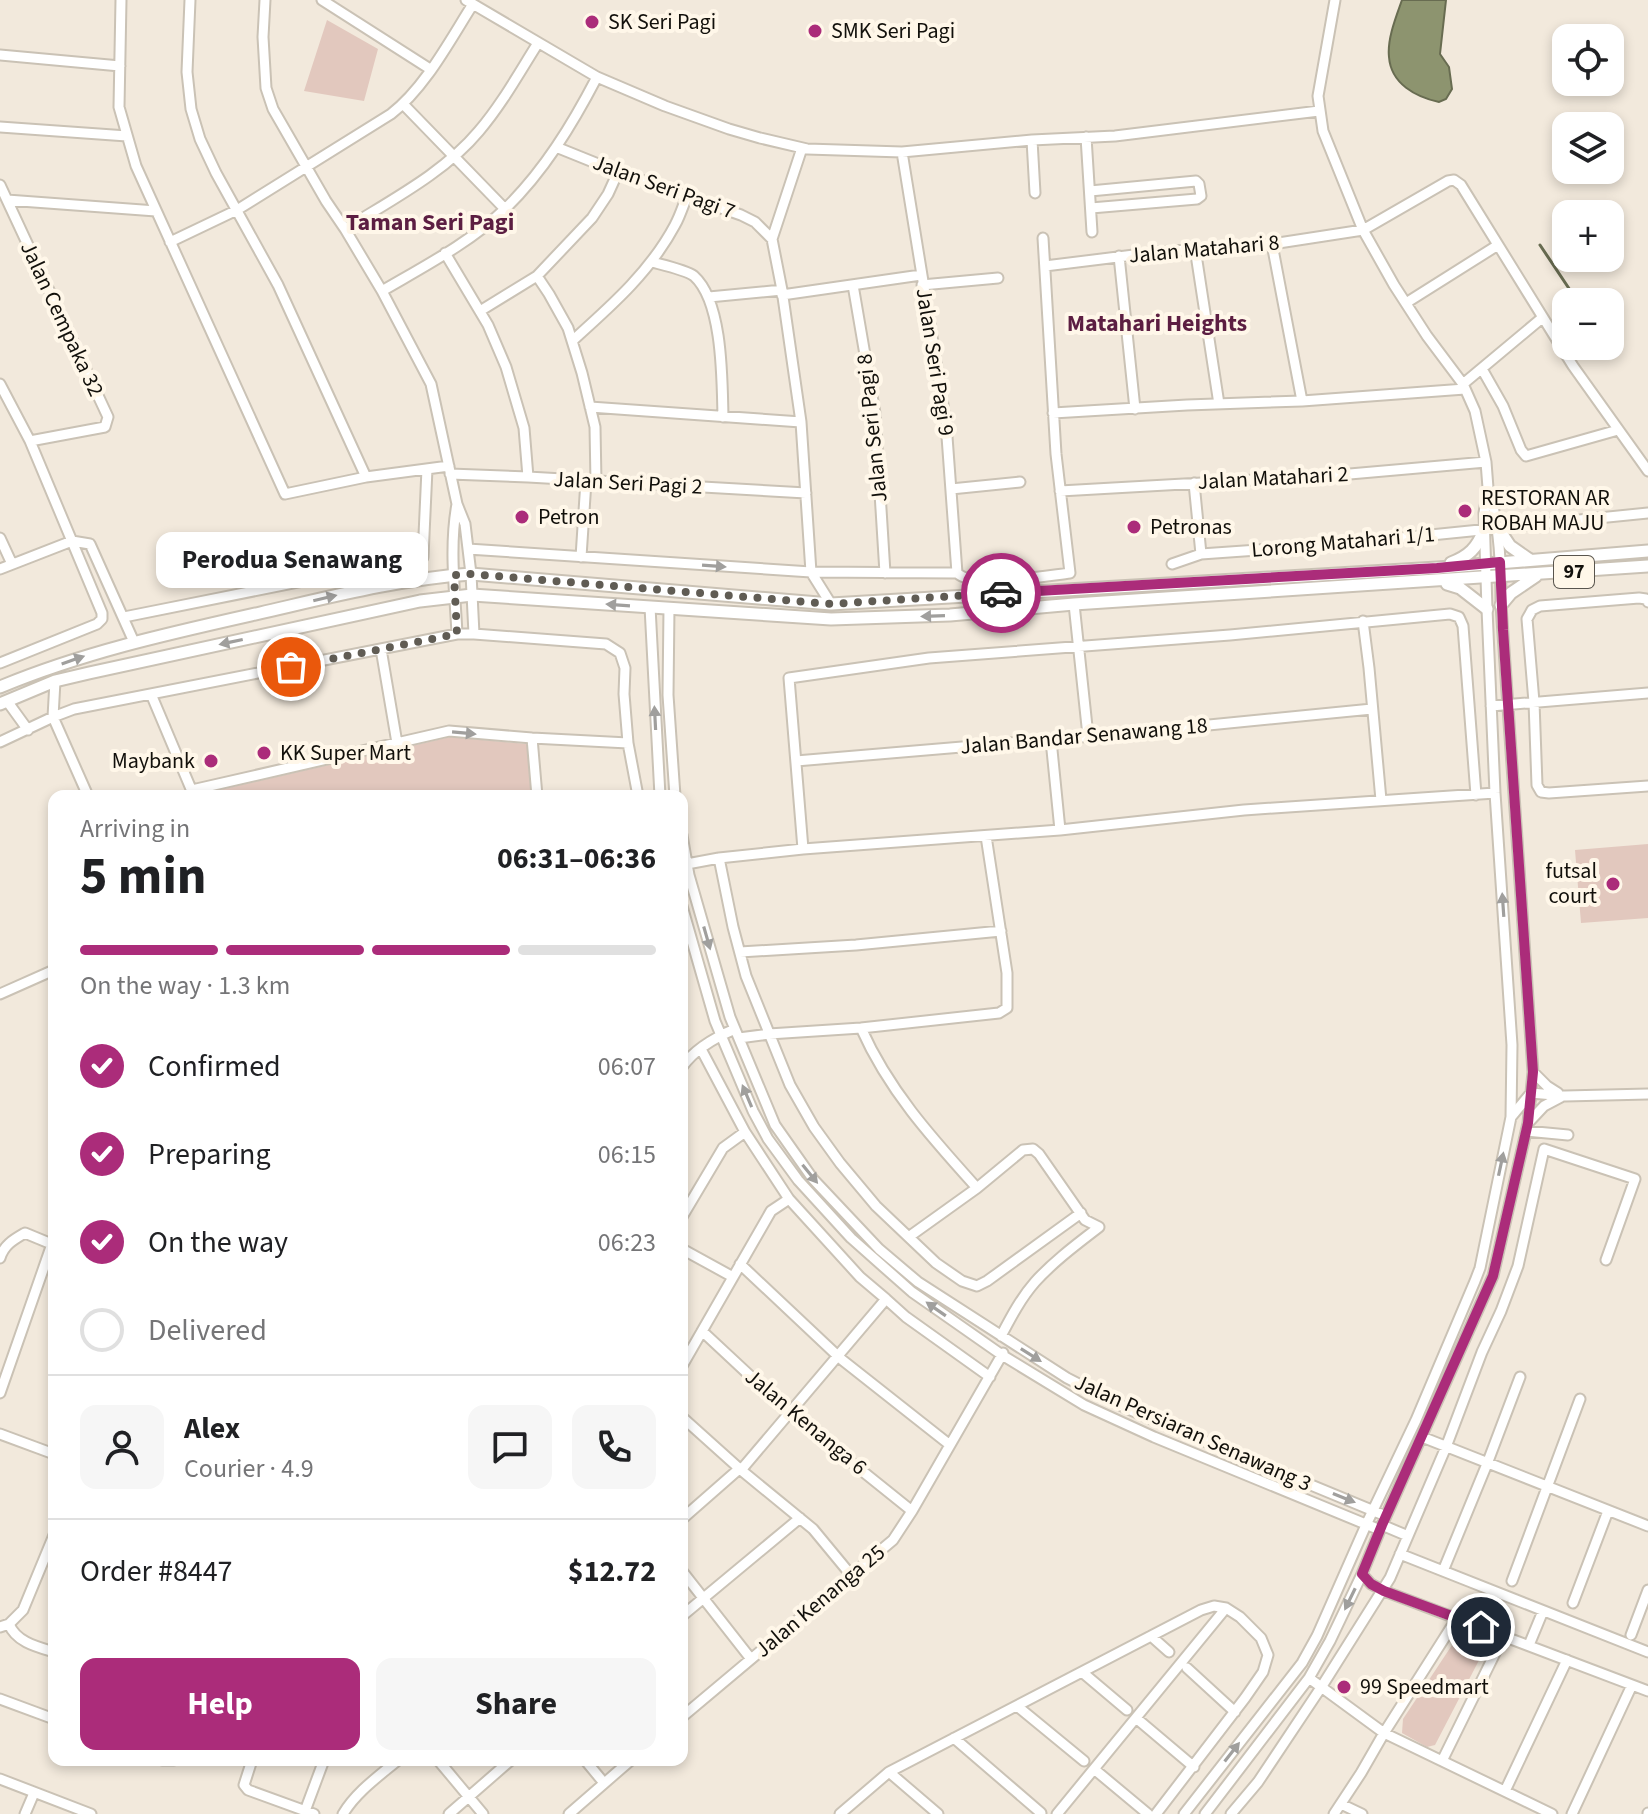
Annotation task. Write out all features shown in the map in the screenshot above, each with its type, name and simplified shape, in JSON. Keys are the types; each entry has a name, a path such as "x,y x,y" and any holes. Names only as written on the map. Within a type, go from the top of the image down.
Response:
{"main road":[{"path":"1498,528 1510,546 1530,560"},
{"path":"1443,566 1465,557 1477,547 1484,530"},
{"name":"97","path":"0,687 82,656 134,642 400,582 454,575 831,604 1486,564 1648,551"},
{"name":"97","path":"4,702 55,681 420,601 456,596 831,619 950,615 1648,566"},
{"path":"1501,605 1520,585 1540,574"},
{"path":"1440,581 1460,588 1487,609"}],"street":[{"path":"121,0 119,107 136,166 170,242 237,210 404,105 430,69 470,2 597,77 729,129 802,148 902,152 1115,136 1319,111"},
{"path":"190,0 187,72 191,109 200,139 278,285 366,477"},
{"path":"265,0 263,37 266,88 273,109 382,291 431,384 457,504 465,524 474,634"},
{"path":"322,0 430,69"},
{"path":"1205,1814 1309,1678 1362,1574 1493,1276 1527,1127 1533,1072 1498,528 1488,488 1486,462 1475,411 1464,386 1427,336 1363,230 1323,131 1318,96 1335,0"},
{"path":"345,229 439,169 479,132 538,43"},
{"path":"0,55 120,66"},
{"path":"382,291 445,253 505,209 556,147 597,77"},
{"path":"404,105 505,209"},
{"path":"0,127 127,136"},
{"path":"1086,137 1092,232"},
{"path":"1032,140 1035,193"},
{"name":"Jalan Seri Pagi 7","path":"556,147 755,222 772,239"},
{"path":"802,148 772,239 801,422 811,572 831,604"},
{"name":"Jalan Seri Pagi 9","path":"902,152 946,423 957,573"},
{"path":"480,311 537,276 592,218 618,172"},
{"path":"1363,230 1448,181 1454,180 1461,185 1542,318 1595,399 1648,471"},
{"path":"1090,191 1196,181 1201,196 1197,199 1091,208"},
{"name":"Jalan Cempaka 32","path":"0,185 108,417 105,427 30,441"},
{"path":"572,341 621,296 652,262 676,224 687,196"},
{"path":"7,200 156,211"},
{"name":"Jalan Matahari 8","path":"1045,266 1195,248 1272,244 1363,230"},
{"path":"468,549 811,572 957,573 963,578 979,581 1070,573 1053,413 1043,238"},
{"name":"Jalan Seri Pagi 2","path":"170,242 285,494 366,477 427,469 591,482 806,493"},
{"path":"1272,244 1302,401"},
{"path":"1406,303 1498,245"},
{"path":"1195,248 1219,404"},
{"path":"445,253 480,311 511,382 524,428 528,477"},
{"path":"1119,256 1135,409"},
{"path":"652,262 693,275 709,297 721,351 723,417"},
{"path":"537,276 563,319 572,341 597,445 581,557"},
{"path":"709,297 922,280 998,278"},
{"name":"Jalan Seri Pagi 8","path":"853,285 875,413 885,573"},
{"path":"1053,413 1302,401 1464,386 1542,318"},
{"path":"1482,369 1526,456 1618,430"},
{"path":"0,384 30,441 102,613 102,619 97,624 0,663"},
{"path":"590,407 801,422"},
{"name":"Jalan Matahari 2","path":"1060,491 1327,476 1486,462"},
{"path":"124,617 423,557 427,469"},
{"path":"951,489 1020,482"},
{"path":"1194,483 1201,554"},
{"path":"1184,1814 1302,1663 1317,1636 1416,1420 1480,1268 1511,1117 1512,1045 1491,706 1484,530 1488,488"},
{"path":"457,504 453,524 457,634"},
{"name":"Lorong Matahari 1/1","path":"1172,564 1201,554 1342,544 1648,513"},
{"path":"0,538 12,564"},
{"path":"0,569 72,541 90,544 134,642"},
{"path":"1648,602 1639,598 1540,606 1532,610 1527,619 1537,785 1541,792 1648,786"},
{"path":"1074,604 1088,736"},
{"path":"650,607 660,790"},
{"path":"669,608 668,695 675,790"},
{"path":"803,849 789,678 929,658 1230,635 1450,614 1459,617 1463,626 1476,795"},
{"path":"1363,621 1381,800"},
{"path":"0,742 74,709 457,634 474,634 606,644 620,653 625,668 628,743 637,790"},
{"path":"381,649 397,743"},
{"path":"55,681 53,717 85,790"},
{"path":"1491,706 1648,693"},
{"path":"151,694 192,790"},
{"path":"4,702 28,730"},
{"name":"Jalan Bandar Senawang 18","path":"796,761 1372,709"},
{"path":"204,790 449,731 628,743"},
{"path":"532,738 536,790"},
{"path":"1051,740 1060,830"},
{"path":"277,770 281,782"},
{"path":"688,864 803,849 1060,830 1244,810 1495,793"},
{"path":"688,1058 721,1035 861,1028 999,1013 1007,1008 1007,973 986,836"},
{"path":"719,858 746,976 790,1085 814,1127 876,1206 936,1263 962,1281 977,1286 1081,1213 1039,1154 1033,1149 1023,1150 910,1236"},
{"name":"Jalan Persiaran Senawang 3","path":"688,868 737,1034 775,1125 813,1179 879,1249 918,1282 1067,1378 1126,1408 1373,1510 1383,1524"},
{"name":"Jalan Persiaran Senawang 3","path":"688,927 715,1021 768,1139 798,1180 851,1238 912,1292 1002,1355 1115,1421 1366,1525 1383,1524"},
{"path":"740,952 1001,931"},
{"path":"0,994 48,973"},
{"path":"861,1028 893,1088 977,1188"},
{"path":"701,1049 745,1132 789,1199 860,1277 906,1317 990,1377"},
{"path":"1533,1072 1547,1086 1565,1096"},
{"path":"1511,1117 1531,1093"},
{"path":"1531,1093 1565,1096 1648,1094"},
{"path":"1527,1127 1544,1106 1565,1096"},
{"path":"1527,1127 1568,1135"},
{"path":"688,1207 723,1148 745,1132"},
{"path":"1231,1814 1258,1782 1384,1591 1446,1447 1518,1266 1544,1149 1635,1179 1606,1260"},
{"path":"688,1356 771,1211 789,1199"},
{"name":"Jalan Kenanga 25","path":"688,1712 893,1540 1002,1355 1018,1304 1034,1283 1064,1254 1099,1227 1085,1220 1081,1213"},
{"path":"0,1258 3,1248 25,1233 48,1242"},
{"path":"688,1252 733,1277"},
{"path":"0,1393 48,1258"},
{"path":"740,1264 837,1355 950,1445"},
{"path":"688,1514 740,1470 886,1299"},
{"name":"Jalan Kenanga 6","path":"702,1331 790,1413 912,1511"},
{"path":"1443,1571 1520,1377"},
{"path":"1512,1581 1580,1399"},
{"path":"688,1422 740,1470 813,1529 851,1575"},
{"path":"0,1434 48,1452"},
{"path":"1422,1437 1648,1526"},
{"path":"1573,1603 1608,1511"},
{"path":"688,1611 800,1518"},
{"path":"1383,1524 1408,1536"},
{"path":"48,1550 23,1610 5,1626 20,1639 48,1650"},
{"path":"1400,1554 1648,1652"},
{"path":"1362,1574 1371,1584 1384,1591 1648,1691"},
{"path":"688,1579 751,1659"},
{"path":"1631,1635 1648,1590"},
{"path":"840,1814 889,1772 1201,1610 1214,1606 1226,1608 1261,1638 1268,1655 1263,1672 1156,1814"},
{"path":"1057,1814 1226,1608"},
{"path":"1529,1645 1543,1611"},
{"path":"1334,1814 1457,1618"},
{"path":"1442,1761 1504,1635"},
{"path":"1151,1636 1169,1652"},
{"path":"1505,1791 1567,1660"},
{"path":"1187,1668 1235,1712"},
{"path":"1082,1672 1127,1710"},
{"path":"1309,1678 1384,1733 1552,1814"},
{"path":"1572,1814 1632,1685"},
{"path":"0,1699 48,1717"},
{"path":"1017,1706 1084,1761"},
{"path":"1136,1718 1194,1767"},
{"path":"954,1738 1041,1813"},
{"path":"250,1766 244,1785 248,1790 309,1812 322,1766"},
{"path":"343,1814 359,1794 391,1766"},
{"path":"443,1766 483,1814"},
{"path":"449,1814 504,1766"},
{"path":"590,1766 604,1783"},
{"path":"569,1814 624,1766"},
{"path":"1094,1769 1148,1814"},
{"path":"889,1772 938,1814"},
{"path":"0,1779 91,1814"},
{"path":"25,1814 34,1793"},
{"path":"1341,1804 1362,1814"}],"shaded area":[{"path":"1402,0 1446,0 1440,54 1449,67 1452,89 1446,99 1439,102 1406,88 1394,75 1389,43"},
{"path":"327,20 378,49 364,101 304,91"},
{"path":"450,737 527,744 531,790 219,790"},
{"name":"futsal court","path":"1648,844 1648,918 1581,923 1575,850"},
{"path":"1462,1630 1489,1641 1435,1745 1427,1747 1402,1733 1403,1719"}],"waterway":[{"path":"1540,245 1569,288"}],"way so far":[{"path":"291,667 457,634 454,575 831,604 1001,593"}],"place":[{"name":"SK Seri Pagi","path":"592,22"},
{"name":"SMK Seri Pagi","path":"815,31"},
{"name":"RESTORAN AR ROBAH MAJU","path":"1465,511"},
{"name":"Petron","path":"522,517"},
{"name":"Petronas","path":"1134,527"},
{"name":"Perodua Senawang","path":"291,667"},
{"name":"KK Super Mart","path":"264,753"},
{"name":"Maybank","path":"211,761"},
{"name":"futsal court","path":"1613,884"},
{"name":"99 Speedmart","path":"1344,1687"}],"district":[{"name":"Taman Seri Pagi","path":"430,222"},
{"name":"Matahari Heights","path":"1157,323"}],"route":[{"path":"1001,593 1500,562 1533,1072 1528,1123 1493,1276 1362,1574 1371,1584 1384,1591 1481,1627"}]}
